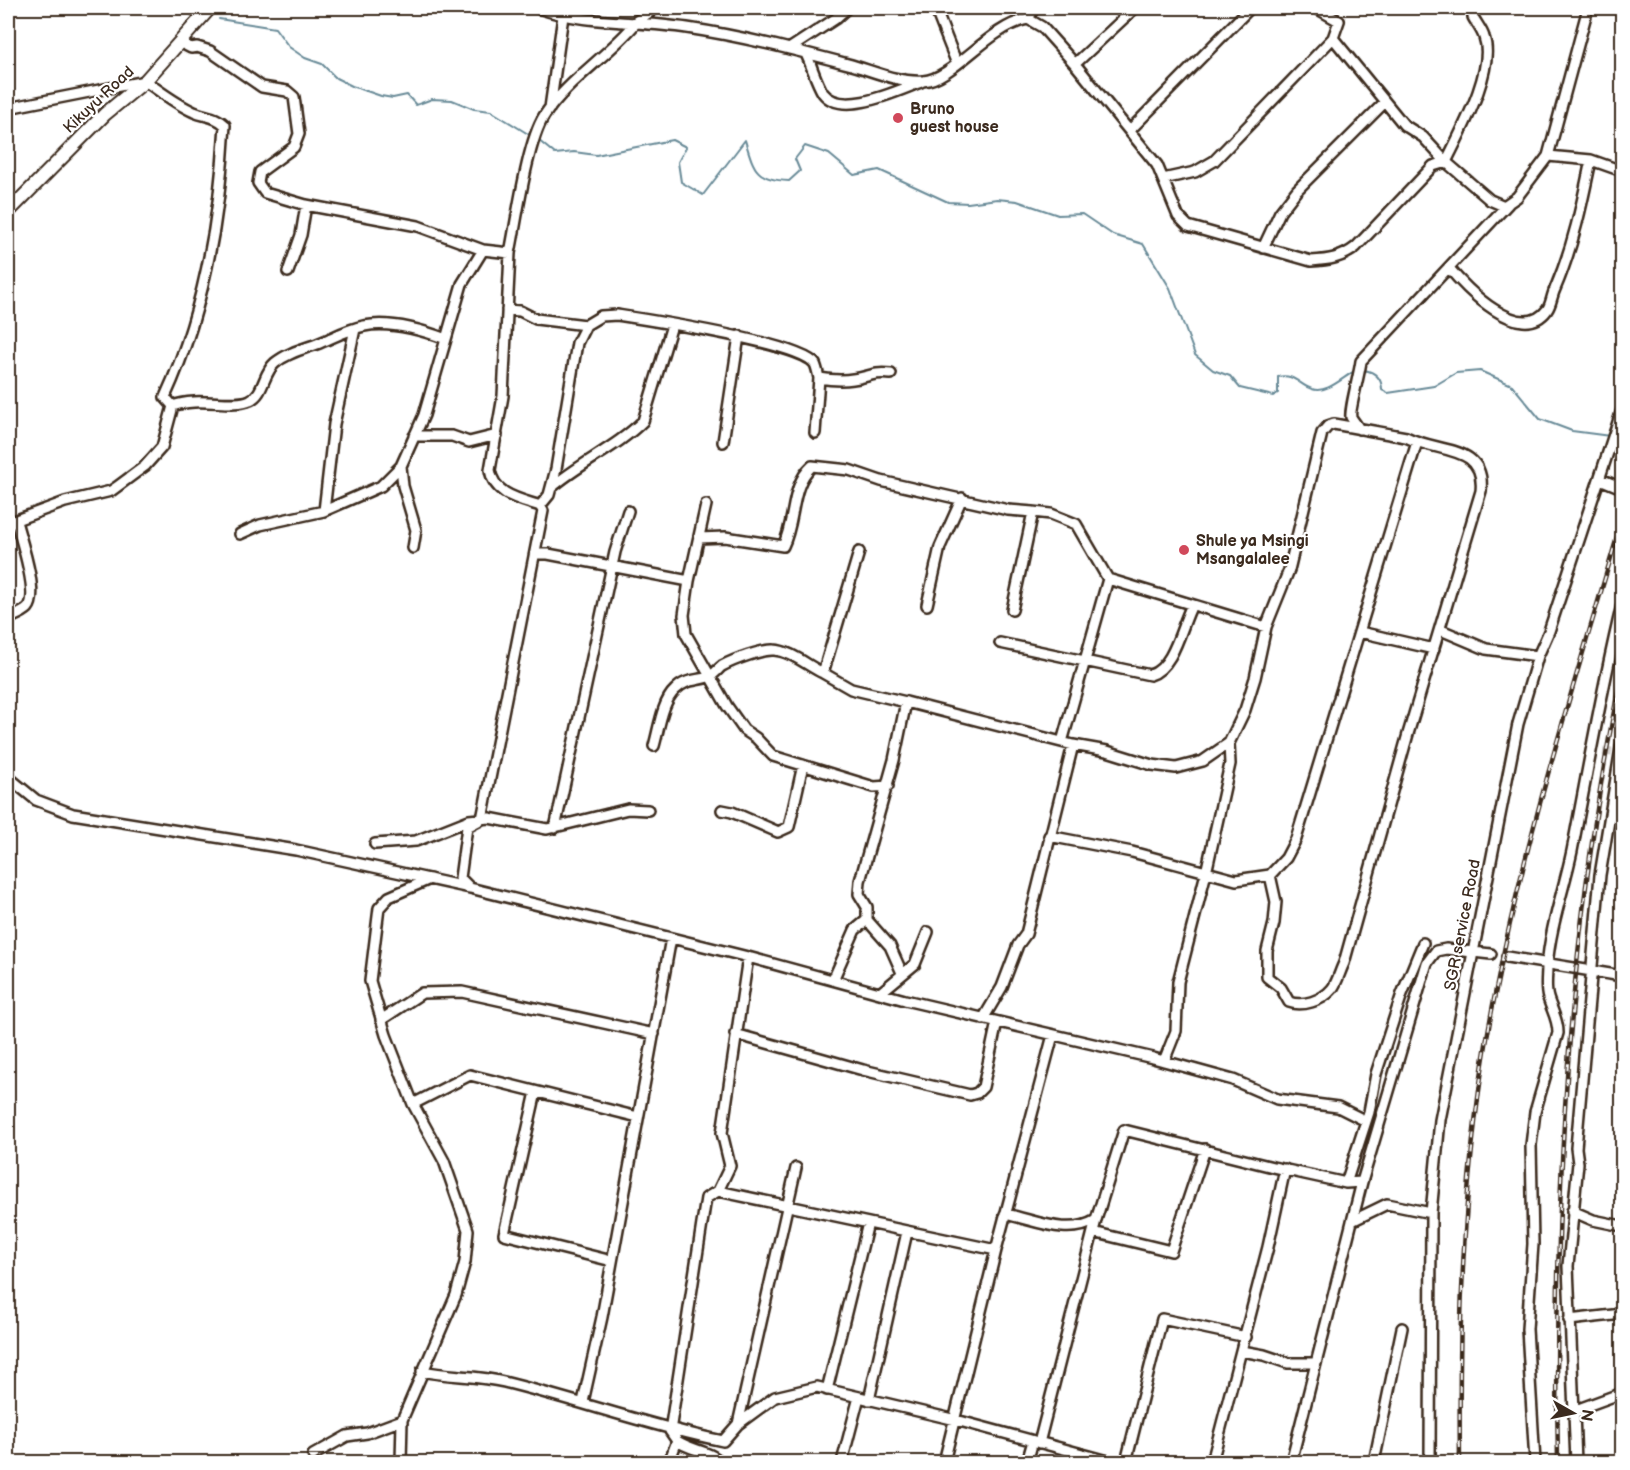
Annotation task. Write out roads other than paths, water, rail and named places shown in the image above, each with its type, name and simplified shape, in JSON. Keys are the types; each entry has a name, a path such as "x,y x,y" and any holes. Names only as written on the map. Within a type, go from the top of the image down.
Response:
{"main road":[{"name":"Kikuyu Road","path":"8,212 105,114 145,81 207,11"}],"street":[{"path":"192,8 207,11"},
{"path":"538,8 576,19 686,27 899,78 924,81"},
{"path":"482,819 543,511 540,506 504,493 492,481 490,470 503,396 510,254 525,177 544,117 550,109 633,24 656,8"},
{"path":"789,50 835,19 847,8"},
{"path":"935,8 957,64"},
{"path":"1028,19 1034,8"},
{"path":"1076,64 1135,8"},
{"path":"1130,130 1250,8"},
{"path":"1163,179 1195,172 1214,161 1333,38 1339,21 1316,8"},
{"path":"1359,429 1351,418 1350,409 1360,375 1360,365 1369,350 1517,197 1548,156 1588,8"},
{"path":"550,109 563,16"},
{"path":"806,54 823,92 832,101 852,103 885,96 935,78 995,34 1017,21 1028,19 1042,27 1076,64 1094,89 1130,130 1157,165 1178,216 1188,226 1311,261 1345,255 1356,247 1433,166 1446,162 1473,107 1485,58 1485,39 1473,17"},
{"path":"1333,38 1367,76 1404,125 1422,137 1446,162 1490,200 1504,206 1508,204"},
{"path":"181,43 191,48 197,47 210,51 262,87 287,91 294,97 299,122 297,141 287,154 260,172 258,183 265,193 306,205 418,226 483,250 510,254"},
{"path":"8,108 145,81 173,101 196,113 220,120 225,125 222,181 211,254 182,358 165,398 173,406"},
{"path":"1263,248 1280,212 1297,190 1385,102"},
{"path":"1548,156 1591,160 1623,171"},
{"path":"1449,268 1468,292 1497,312 1516,319 1537,318 1547,310 1561,276 1579,222 1591,160"},
{"path":"288,272 301,235 306,205"},
{"path":"240,534 260,525 324,511 381,486 401,466 424,415 462,284 483,250"},
{"path":"507,310 520,311 536,320 586,325"},
{"path":"540,506 549,495 551,488 577,343 586,325 601,315 617,315 739,336 799,354 814,363 819,378 815,433"},
{"path":"551,488 574,468 633,430 643,421 672,324"},
{"path":"173,406 183,402 246,402 257,397 269,370 275,363 289,355 355,329 373,325 393,326 446,339"},
{"path":"324,511 334,424 355,329"},
{"path":"723,442 739,336"},
{"path":"819,378 837,381 855,379 873,372 891,374"},
{"path":"8,619 27,609 32,600 26,559 12,522 118,486 145,466 162,447 173,406"},
{"name":"SGR service Road","path":"1430,1462 1431,1214 1440,1120 1471,951 1518,724 1538,656 1550,631 1623,410"},
{"path":"1164,1061 1176,1031 1178,982 1206,873 1230,764 1229,743 1245,710 1255,678 1266,627 1289,570 1322,433 1328,426 1334,424 1406,437 1457,452 1476,461 1482,483 1441,630 1344,963 1332,989 1299,1006 1289,1002 1281,988 1267,977 1267,951 1274,923 1276,902 1270,875"},
{"path":"414,436 452,436 470,442 497,435"},
{"path":"1049,836 1132,852 1236,880 1270,875 1286,858 1296,839 1417,442"},
{"path":"401,466 403,486 416,530 413,548"},
{"path":"699,538 725,537 783,546 788,535 802,475 812,466 849,470 881,481 1008,510 1051,514 1076,524 1108,579 1266,627"},
{"path":"1600,479 1622,488"},
{"path":"927,605 940,547 962,498"},
{"path":"706,505 689,581 684,615 686,634 744,730 756,738 773,756 874,787 888,786"},
{"path":"555,828 613,565 628,511"},
{"path":"1012,610 1033,512"},
{"path":"823,674 859,552"},
{"path":"535,554 548,554 613,565 689,581"},
{"path":"1062,742 1108,579"},
{"path":"1000,643 1085,659 1150,675 1159,672 1167,661 1192,605"},
{"path":"1535,1462 1527,1329 1533,1253 1532,1145 1535,1112 1558,1033 1558,1020 1548,998 1547,964 1603,683 1623,605"},
{"path":"1441,630 1486,649 1538,656"},
{"path":"1360,632 1434,649"},
{"path":"654,746 666,705 674,690 693,678 710,677 728,663 751,657 760,651 774,650 786,653 851,689 1072,745 1107,751 1152,765 1176,768 1203,760 1229,743"},
{"path":"902,973 890,946 867,920 867,907 859,894 860,881 888,786 906,702"},
{"path":"1576,1462 1577,1435 1573,1411 1569,1320 1572,1211 1612,752 1623,742"},
{"path":"983,1019 1002,987 1018,945 1026,934 1072,745"},
{"path":"1591,748 1612,752"},
{"path":"722,810 778,831 789,827 803,765"},
{"path":"8,777 36,800 73,814 296,850 470,888 748,957 983,1019 1164,1061 1233,1080 1277,1099 1338,1107 1366,1121"},
{"path":"375,844 416,841 469,820 482,819 547,829 628,809 648,810"},
{"path":"470,888 460,878 467,826 482,819"},
{"path":"401,1462 402,1420 456,1295 465,1262 468,1230 444,1161 413,1104 381,1020 370,981 379,908 388,897 430,879"},
{"path":"833,980 855,930 867,920"},
{"path":"880,993 915,964 928,932"},
{"path":"583,1402 612,1261 671,938"},
{"path":"1346,1183 1366,1121 1376,1074 1402,994 1423,943"},
{"path":"1291,1462 1362,1182 1427,963 1436,951 1446,949 1491,954"},
{"path":"720,1462 715,1457 677,1441 670,1431 706,1198 718,1191 730,1166 722,1133 748,957"},
{"path":"1507,957 1623,976"},
{"path":"381,1020 423,993 462,992 654,1034"},
{"path":"735,1034 864,1070 970,1095 977,1093 982,1087 997,1022"},
{"path":"944,1462 1005,1214 1053,1035"},
{"path":"413,1104 470,1076 638,1117"},
{"path":"536,1092 504,1234 612,1261"},
{"path":"1027,1462 1036,1442 1096,1220 1124,1130 1346,1183 1362,1182"},
{"path":"1093,1232 1171,1251 1205,1149"},
{"path":"738,1424 796,1168"},
{"path":"1212,1462 1246,1337 1285,1169"},
{"path":"718,1191 996,1250"},
{"path":"1352,1221 1388,1204 1431,1214"},
{"path":"1572,1211 1593,1220 1623,1226"},
{"path":"1005,1214 1052,1226 1074,1228 1096,1220"},
{"path":"827,1390 868,1224"},
{"path":"869,1400 907,1232"},
{"path":"1569,1320 1623,1314"},
{"path":"1126,1462 1162,1319 1246,1337"},
{"path":"1374,1462 1402,1328"},
{"path":"1242,1351 1288,1363 1316,1363"},
{"path":"422,1371 446,1377 473,1377 503,1381 583,1402 670,1431 723,1441 738,1424 775,1397 817,1387 956,1420 1112,1462"},
{"path":"1573,1411 1623,1393"},
{"path":"842,1462 859,1397"},
{"path":"313,1455 346,1437 367,1433 402,1420"},
{"path":"669,1462 677,1441"}],"waterway":[{"path":"219,19 275,28 289,47 305,58 322,64 336,78 352,86 393,98 407,95 416,105 432,99 452,100 474,109 491,111 533,137"},
{"path":"538,140 555,154 574,152 596,155 672,140 686,147 678,162 681,182 703,195 745,140 751,159 758,171 769,178 778,180 789,181 800,171 795,159 805,146 829,154 854,175 879,170 948,202 968,203 997,199 1017,201 1058,215 1082,214 1113,235 1143,244 1170,288 1195,355 1213,370 1230,376 1240,388 1273,396 1278,393 1278,377 1284,376 1318,390 1335,384 1355,371"},
{"path":"1364,370 1377,376 1382,390 1388,393 1434,386 1456,373 1480,371 1512,385 1540,419 1572,431 1610,436"},
{"path":"1616,437 1622,438"}],"tunnel":[{"path":"1603,751 1612,752"}],"railway":[{"path":"1460,1462 1460,1349 1469,1179 1492,1010 1534,824 1622,520"},
{"path":"1558,1462 1558,1263 1568,1065 1589,867 1622,671"}],"place":[{"name":"Bruno guest house","path":"898,118"},
{"name":"Shule ya Msingi Msangalalee","path":"1184,550"}]}
